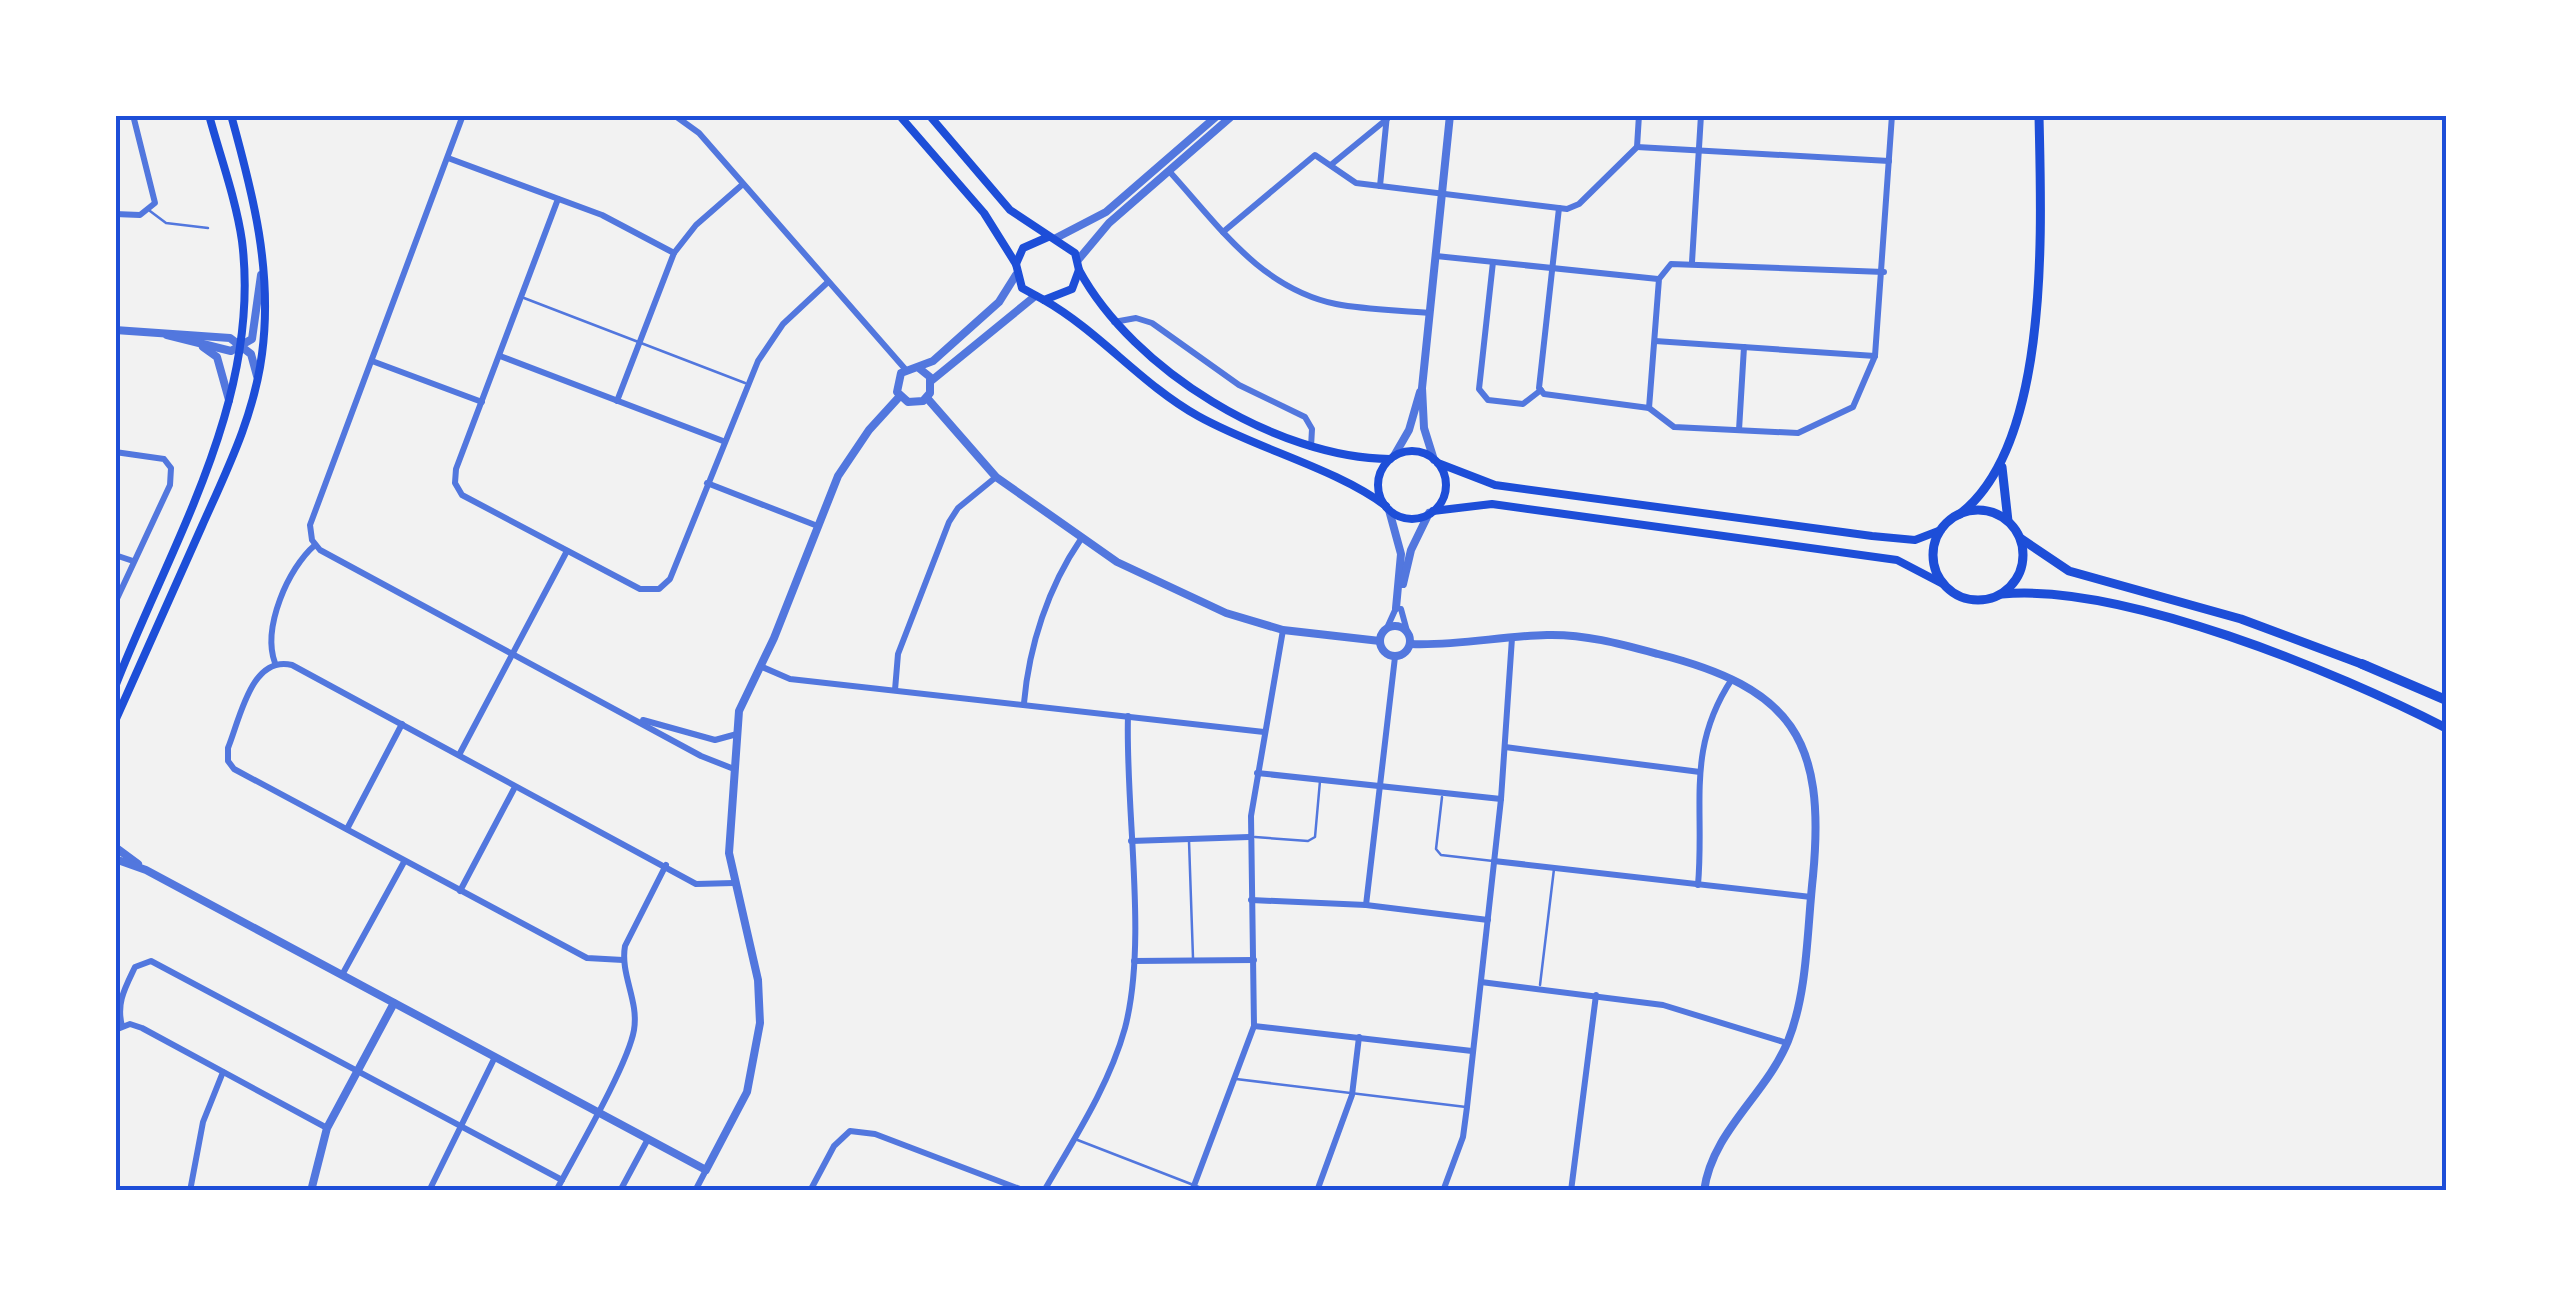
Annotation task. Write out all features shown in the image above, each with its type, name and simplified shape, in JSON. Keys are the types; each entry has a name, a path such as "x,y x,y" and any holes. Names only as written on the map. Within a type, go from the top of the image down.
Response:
{"highway":[{"path":"2362,664 2446,701"}],"main road":[{"path":"115,686 230,404 240,346 242,241 209,115"},
{"path":"115,721 236,449 258,381 264,339 263,252 256,204 231,115"},
{"path":"899,115 984,212 1016,264 1022,288 1075,318 1133,371 1196,415 1268,452 1353,484 1406,518 1487,504 1897,560 1970,600 2002,594 2060,594 2203,630 2324,673 2446,728"},
{"path":"929,115 1010,210 1070,246 1113,322 1206,396 1311,447 1347,457 1392,457 1412,451 1495,485 1914,540 1940,530 1982,496 2002,464 2022,392 2036,305 2039,115"},
{"path":"1016,264 1030,242 1052,237"},
{"path":"1039,299 1064,296 1079,265"},
{"path":"1387,508 1378,484 1392,457"},
{"path":"1431,512 1446,486 1436,462"},
{"path":"2002,464 2003,502 2009,522 2020,538 2069,571 2241,619 2362,664"},
{"path":"1960,514 1986,511 2009,522"},
{"path":"1940,530 1933,561 1943,584"},
{"path":"2002,594 2022,569 2020,538"}],"street":[{"path":"115,214 132,216 150,211 154,190 134,115"},
{"path":"463,115 310,526 315,545 513,655 734,769"},
{"path":"674,115 699,134 906,370"},
{"path":"1052,237 1095,220 1218,115"},
{"path":"1079,265 1120,214 1233,115"},
{"path":"1436,462 1424,428 1422,388 1450,115"},
{"path":"1223,232 1308,158 1322,156 1348,180 1380,186 1559,208 1579,204 1637,147 1639,115"},
{"path":"1692,262 1701,115"},
{"path":"1541,390 1552,399 1649,408 1674,427 1798,433 1852,407 1875,356 1884,272 1892,115"},
{"path":"1380,186 1387,117"},
{"path":"1332,164 1387,117"},
{"path":"1637,147 1889,161"},
{"path":"448,158 615,221 674,253"},
{"path":"1169,171 1250,262 1296,292 1341,305 1430,313"},
{"path":"617,401 674,253 696,225 743,184"},
{"path":"1120,214 1122,198"},
{"path":"558,199 456,469 457,488 634,587 664,588 746,384 777,331 828,282"},
{"path":"1493,262 1479,389 1488,400 1523,404 1541,390 1559,208"},
{"path":"167,335 232,351 252,339 263,252"},
{"path":"1436,256 1659,279"},
{"path":"1649,408 1659,279 1671,264 1884,272"},
{"path":"927,398 913,403 900,396 896,382 906,370 920,368 999,302 1016,275"},
{"path":"927,398 932,381 1039,299"},
{"path":"1113,322 1136,318 1152,323 1239,384 1304,417 1312,430 1311,447"},
{"path":"230,338 242,320"},
{"path":"115,330 230,338 251,354 258,381"},
{"path":"1655,341 1875,356"},
{"path":"202,346 216,357 230,404"},
{"path":"1739,430 1744,347"},
{"path":"500,356 723,441"},
{"path":"372,361 482,402"},
{"path":"920,368 932,381"},
{"path":"1392,457 1409,430 1422,388"},
{"path":"695,1191 747,1092 759,1038 758,980 734,883 729,841 736,734 743,698 760,666 815,525 846,462 900,396"},
{"path":"927,398 996,476 1081,539 1170,589 1226,613 1283,630 1380,641"},
{"path":"115,452 158,456 171,468 170,485 115,604"},
{"path":"895,690 898,654 948,522 958,508 996,476"},
{"path":"707,484 815,525"},
{"path":"1387,508 1400,554 1398,609 1410,644 1405,653 1395,656 1383,651 1380,641 1398,609 1408,560 1431,512"},
{"path":"1024,703 1027,662 1063,566 1081,539"},
{"path":"275,663 273,630 294,568 315,545"},
{"path":"460,755 567,551"},
{"path":"115,555 134,561"},
{"path":"1387,628 1400,626 1407,631"},
{"path":"1193,1188 1254,1026 1250,837 1257,773 1283,630"},
{"path":"1410,644 1585,636 1696,664 1732,680 1787,716 1806,753 1816,837 1798,1013 1787,1043 1707,1166 1704,1191"},
{"path":"1443,1191 1462,1137 1467,1107 1501,799 1512,638"},
{"path":"1366,905 1395,656"},
{"path":"623,960 594,960 239,772 228,761 228,748 258,676 275,663 292,665 696,884 734,883"},
{"path":"760,666 790,679 1264,732"},
{"path":"1698,885 1703,837 1702,740 1732,680"},
{"path":"628,715 715,740 736,734"},
{"path":"1044,1191 1119,1048 1130,1008 1134,961 1128,716"},
{"path":"346,829 402,724"},
{"path":"1505,746 1700,772"},
{"path":"1257,773 1501,799"},
{"path":"460,891 516,787"},
{"path":"1130,841 1250,837"},
{"path":"115,847 146,870"},
{"path":"115,858 146,870 706,1170"},
{"path":"1494,861 1810,897"},
{"path":"342,975 404,862"},
{"path":"556,1191 634,1034 634,1000 623,960 627,937 666,865"},
{"path":"1252,900 1366,905 1488,920"},
{"path":"1134,961 1254,960"},
{"path":"327,1128 142,1028 118,1028 118,1008 135,967 151,961 562,1180"},
{"path":"1480,982 1664,1005 1787,1043"},
{"path":"1571,1191 1596,995"},
{"path":"311,1191 327,1128 394,1003"},
{"path":"1254,1026 1472,1051"},
{"path":"1317,1191 1352,1095 1359,1038"},
{"path":"429,1191 495,1058"},
{"path":"190,1191 206,1112 223,1072"},
{"path":"810,1191 834,1146 850,1131 875,1134 1025,1191"},
{"path":"620,1191 648,1139"}],"lane":[{"path":"150,211 166,223 208,228"},
{"path":"521,297 746,384"},
{"path":"1250,837 1308,841 1315,836 1320,780"},
{"path":"1442,793 1436,849 1440,855 1494,861"},
{"path":"1189,839 1194,959"},
{"path":"1540,988 1554,868"},
{"path":"1235,1079 1467,1107"},
{"path":"1074,1139 1209,1191"}]}
